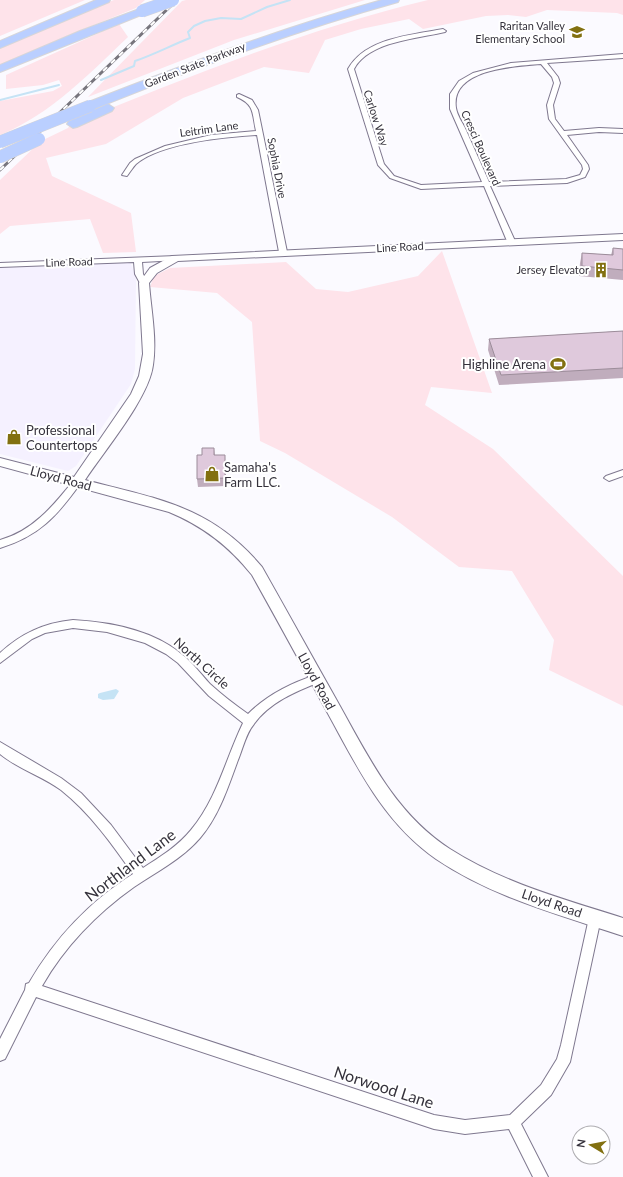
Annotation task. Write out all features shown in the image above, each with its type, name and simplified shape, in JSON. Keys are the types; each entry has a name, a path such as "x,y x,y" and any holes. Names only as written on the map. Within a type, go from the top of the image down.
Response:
{"highway":[{"path":"0,45 105,0"},
{"path":"0,69 84,32 173,0"},
{"name":"Garden State Parkway","path":"0,142 220,54 313,23 394,0"},
{"path":"0,157 184,73 220,54"}],"street":[{"name":"Carlow Way","path":"443,31 404,40 366,52 353,63 351,74 381,165 387,173 400,181 421,186 486,185 567,181 583,176 586,169 585,164 562,133"},
{"name":"Cresci Boulevard","path":"511,241 453,109 453,95 460,84 472,76 483,71 508,65 623,56"},
{"path":"543,62 556,80 557,88 550,110 552,119 562,133 599,130 623,131"},
{"name":"Sophia Drive","path":"239,96 250,102 253,106 283,252"},
{"name":"Leitrim Lane","path":"125,175 132,164 137,160 177,143 207,137 259,133"},
{"name":"Line Road","path":"0,265 623,237"},
{"name":"Line Road","path":"144,283 147,276 159,266 176,258"},
{"path":"0,544 19,537 44,522 54,512 136,396 144,378 148,357 144,283 139,274 138,259"},
{"name":"Lloyd Road","path":"0,462 173,508 200,520 225,536 243,553 257,571 379,790 415,832 442,854 471,871 504,886 623,927"},
{"path":"609,478 623,472"},
{"name":"North Circle","path":"0,659 21,641 47,629 75,624 102,626 147,639 169,650 183,661 213,694 250,720"},
{"name":"Northland Lane","path":"0,1054 31,989 53,954 77,927 99,907 141,875 161,864 180,849 206,820 217,798 250,720 258,711 278,696 316,679"},
{"path":"0,747 12,756 50,777 82,802 107,829 141,875"},
{"path":"541,1177 514,1122 546,1090 563,1062 595,918"},
{"name":"Norwood Lane","path":"31,989 434,1122 465,1127 514,1122"}],"shaded area":[{"path":"0,0 85,0 0,36"},
{"path":"114,0 145,0 136,8 0,65 0,48 73,15"},
{"path":"365,0 234,40 88,97 182,1"},
{"path":"428,0 623,0 623,15 617,13 547,10 526,17 508,15 486,16 423,29 409,19 361,29 325,40 309,73 264,67 183,98 106,144 46,158 52,176 131,213 136,252 103,253 90,219 10,226 0,234 0,180 41,141 68,128 70,125 202,72 291,40 336,25"},
{"path":"119,24 128,37 84,79 36,116 18,127 0,135 0,101 53,91 62,86 59,80 43,85 6,89 6,75"},
{"path":"442,251 492,393 431,387 425,405 493,449 623,576 623,706 549,670 554,640 512,571 459,567 392,517 285,453 260,441 252,322 217,293 150,287 154,276 170,268 286,262 316,289 348,292 418,276"},
{"path":"130,261 136,278 135,369 131,384 76,466 68,471 0,454 0,267"}],"water":[{"path":"116,689 119,691 114,699 103,700 98,698 98,694 100,693"}],"building":[{"path":"613,248 623,249 623,270 582,266 582,253 613,255"},
{"name":"Highline Arena","path":"623,331 623,368 501,375 489,339"},
{"name":"Samaha's Farm LLC.","path":"202,448 214,448 214,455 225,455 225,478 197,479 197,455 202,455"}],"waterway":[{"path":"101,80 134,66 135,61 190,38 188,32 194,26 205,21 221,18 241,19 267,7 290,0"},
{"path":"0,100 59,85"}],"railway":[{"path":"0,170 177,0"}],"place":[{"name":"Raritan Valley Elementary School","path":"577,32"},
{"name":"Jersey Elevator","path":"601,270"},
{"name":"Highline Arena","path":"558,364"},
{"name":"Professional Countertops","path":"14,437"},
{"name":"Samaha's Farm LLC.","path":"212,474"}]}
